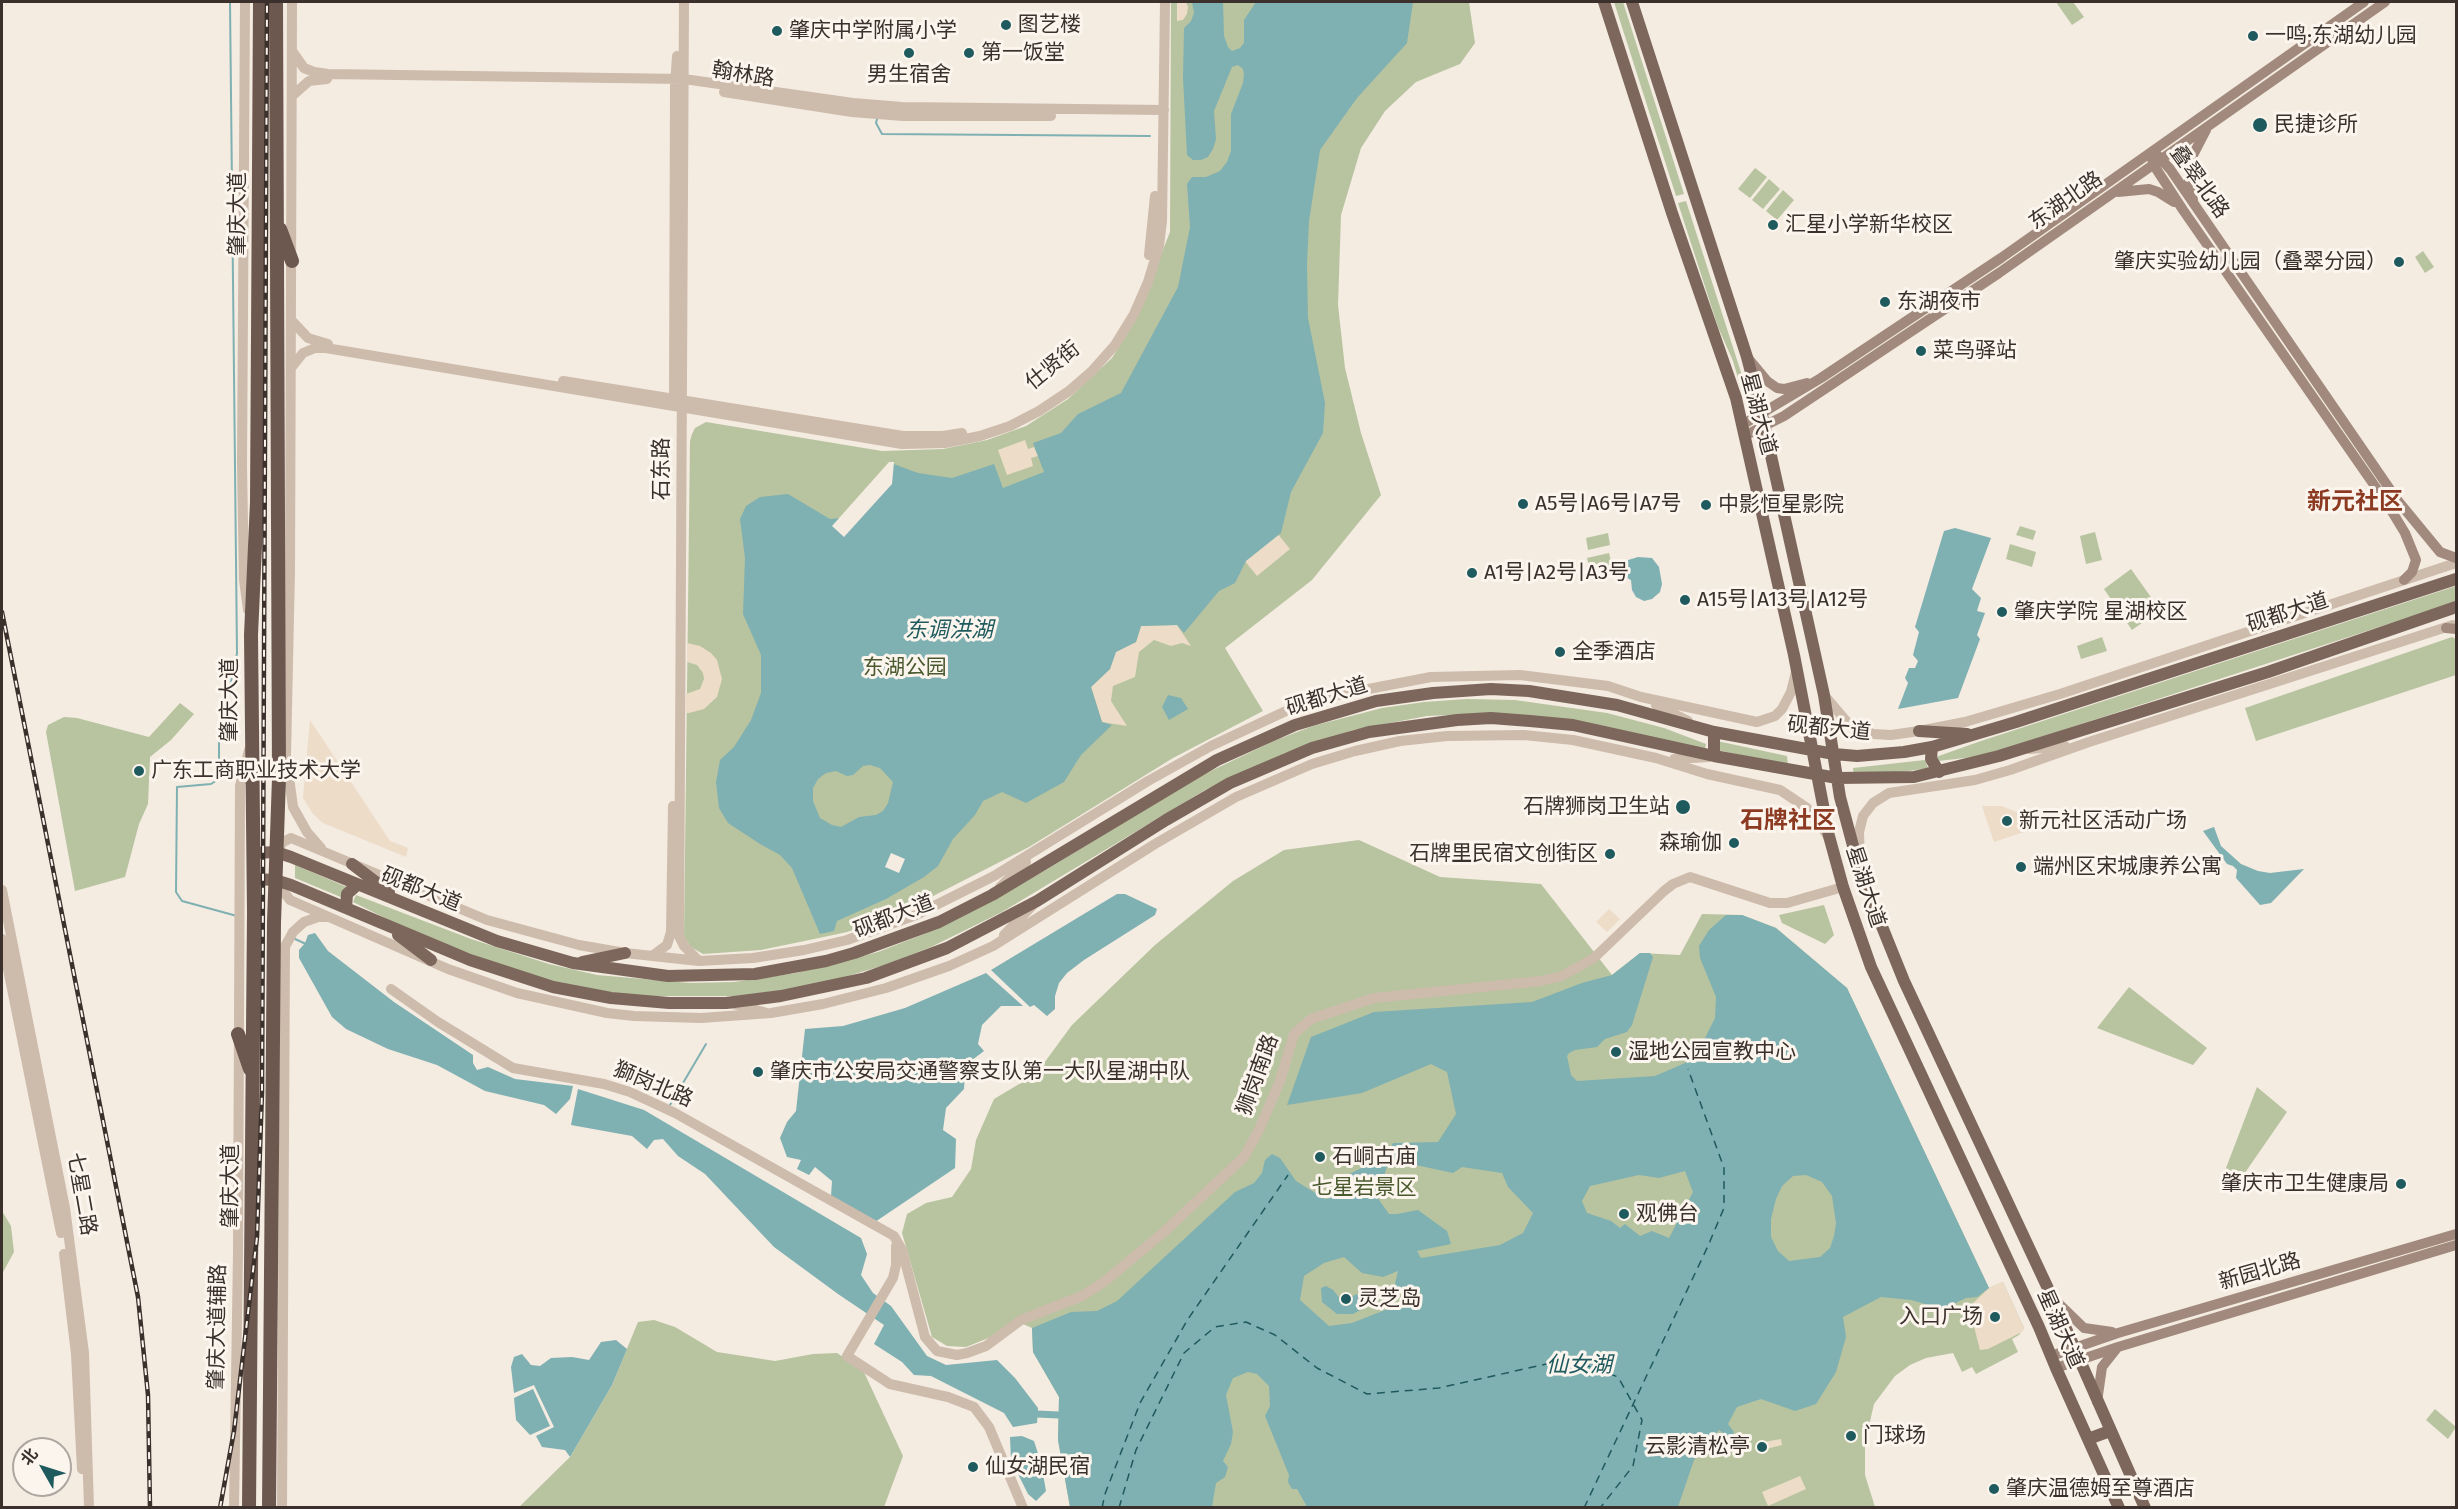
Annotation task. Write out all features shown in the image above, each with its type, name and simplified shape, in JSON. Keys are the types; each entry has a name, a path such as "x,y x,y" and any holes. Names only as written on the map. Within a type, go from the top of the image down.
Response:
{"highway":[{"name":"肇庆大道","path":"249,1508 245,1141 253,1079 254,853 251,635 257,502 260,2"},
{"name":"肇庆大道","path":"269,1508 273,968 279,945 274,922 279,778 276,2"},
{"path":"277,218 292,261"},
{"path":"238,1034 253,1079"}],"main road":[{"name":"星湖大道","path":"1604,2 1736,398 1794,654 1828,836 1841,883 1871,967 2120,1508"},
{"name":"星湖大道","path":"1632,2 1747,357 1764,421 1824,695 1837,778 1860,872 1904,981 2052,1297 2145,1508"},
{"name":"东湖北路","path":"1743,431 1764,421 1998,273 2113,193 2152,151 2364,2"},
{"name":"东湖北路","path":"1824,383 2001,258 2128,175 2157,161 2385,2"},
{"path":"2113,193 2131,189 2149,189 2166,196 2183,210 2193,203 2189,180 2191,159 2210,124"},
{"name":"叠翠北路","path":"2152,151 2183,210 2388,505 2405,533 2416,560 2412,573 2404,580"},
{"name":"叠翠北路","path":"2157,161 2193,203 2419,529 2440,552 2457,558"},
{"path":"1747,357 1767,381 1777,388 1824,383"},
{"path":"2405,533 2413,536 2418,534 2419,529"},
{"name":"砚都大道","path":"254,853 276,852 291,856 357,885 538,955 573,963 668,976 755,974 854,954 910,934 992,895 1216,760 1295,725 1359,705 1433,693 1491,689 1529,691 1617,705 1714,732 1833,754 1877,755 1932,747 1977,734 2457,579"},
{"name":"砚都大道","path":"254,879 275,880 470,960 553,987 639,1001 726,1003 810,991 885,972 947,948 1037,901 1204,797 1258,770 1312,748 1369,732 1407,725 1491,718 1530,721 1583,727 1714,756 1816,775 1837,778 1887,778 1939,772 2021,750 2268,672 2457,607"},
{"path":"1794,654 1806,655 1814,647"},
{"path":"1919,731 1977,734"},
{"path":"1714,732 1714,756"},
{"path":"1932,747 1931,759 1939,772"},
{"path":"352,864 401,902"},
{"path":"1841,883 1845,870 1860,872"},
{"path":"346,908 346,894 357,885"},
{"path":"382,923 431,960"},
{"path":"573,963 625,953"},
{"path":"1988,1217 2009,1207"},
{"name":"新园北路","path":"2051,1356 2118,1333 2457,1234"},
{"name":"新园北路","path":"2056,1368 2173,1330 2457,1245"},
{"path":"2052,1297 2084,1328 2118,1333"},
{"path":"2168,1319 2167,1328 2173,1330"},
{"path":"2097,1402 2102,1367 2118,1347"},
{"path":"2088,1439 2110,1431"}],"street":[{"path":"245,2 242,465 244,580 251,635"},
{"path":"292,2 292,321 286,755 290,794 297,818 325,852"},
{"name":"石东路","path":"675,934 679,82 677,2"},
{"name":"石东路","path":"679,82 684,2"},
{"name":"仕贤街","path":"678,403 903,436 943,436 979,429 1006,420 1036,406 1066,386 1088,367 1110,341 1128,312 1142,280 1152,246 1161,113 1158,2"},
{"path":"1161,113 1165,2"},
{"path":"292,51 304,68 318,76"},
{"path":"292,96 303,84 318,76"},
{"name":"翰林路","path":"318,76 679,82 852,112 903,116 1161,113"},
{"path":"292,321 308,338 324,344 678,403"},
{"path":"291,368 303,353 315,348 326,348 678,403"},
{"name":"砚都大道","path":"1824,695 1847,722 1863,731 1891,735 1965,722 2060,694 2457,563"},
{"path":"2321,623 2373,591"},
{"path":"1860,872 1861,824 1867,809 1880,797 1900,791 1975,780 2425,634 2453,627"},
{"path":"2353,641 2425,634"},
{"path":"276,852 283,842 291,838 487,920 532,934 625,953 652,956 699,961 753,958 804,950 880,929 949,899 1036,851 1182,761 1261,722 1332,696 1431,677 1492,675 1571,680 1608,686 1641,697 1758,723 1775,716 1782,709 1791,692 1796,671"},
{"path":"2206,706 2268,672"},
{"path":"2016,722 2060,694"},
{"path":"1641,697 1696,726"},
{"path":"1530,721 1573,740"},
{"path":"278,729 286,755 279,778"},
{"path":"275,880 290,900 483,982 517,993 607,1012 690,1018 771,1013 842,1000 886,988 949,966 993,946 1186,825 1262,785 1312,765 1377,746 1423,738 1498,735 1573,740 1656,758 1707,774 1780,790 1807,808 1828,836"},
{"name":"肇庆大道辅路","path":"234,1508 245,1141 238,1034 240,786 251,742"},
{"path":"2021,750 2089,742"},
{"path":"1656,758 1684,760 1714,756"},
{"path":"992,895 1036,851"},
{"name":"狮岗南路","path":"894,1236 902,1250 925,1337 931,1346 946,1354 967,1353 986,1346 1021,1320 1082,1296 1104,1282 1164,1232 1244,1157 1259,1130 1280,1081 1294,1034 1311,1019 1374,998 1541,981 1562,976 1594,958 1664,891 1673,884 1690,877 1770,903 1787,903 1841,883"},
{"name":"七星二路","path":"2,890 11,967 61,1228 76,1354 83,1508"},
{"path":"993,946 1037,901"},
{"path":"282,1508 284,1001 279,945 311,919 331,916"},
{"path":"652,956 667,945 675,934 699,961"},
{"name":"七星二路","path":"2,939 11,967 58,1174 73,1264 84,1353 89,1508"},
{"path":"753,958 808,965"},
{"path":"273,968 284,1001"},
{"name":"獅岗北路","path":"391,989 438,1022 513,1068 604,1083 630,1092 675,1113 894,1236"},
{"path":"726,1003 771,1013"},
{"path":"894,1236 897,1251 893,1278 847,1356 890,1384 948,1397 974,1407 989,1426 1023,1508"}],"green space":[{"name":"东调洪湖","path":"1171,2 1469,2 1475,43 1460,64 1416,82 1385,111 1361,148 1341,215 1338,305 1345,368 1361,433 1381,495 1312,580 1225,648 1263,711 1173,758 1029,847 902,912 847,932 819,938 761,950 703,954 691,947 684,937 690,441 692,434 695,428 706,422 882,451 943,449 987,440 1026,426 1068,399 1112,358 1136,318 1170,232"},
{"path":"1614,2 1623,2 1684,194 1676,196"},
{"path":"2056,2 2073,2 2084,17 2072,25"},
{"path":"1755,168 1767,177 1750,198 1738,189"},
{"path":"1769,179 1780,189 1763,209 1752,200"},
{"path":"1783,190 1794,200 1777,220 1766,211"},
{"path":"1686,201 1747,391 1742,392 1733,361 1718,327 1678,203"},
{"path":"2423,251 2434,267 2425,273 2415,257"},
{"path":"2020,526 2036,531 2033,540 2016,535"},
{"path":"2095,532 2102,560 2086,564 2080,536"},
{"path":"1608,533 1610,545 1588,550 1586,538"},
{"path":"2010,544 2036,552 2032,567 2006,559"},
{"path":"1609,553 1612,565 1590,570 1587,558"},
{"path":"2131,569 2160,610 2132,630 2104,589"},
{"path":"2456,586 2456,602 1983,756 1938,761 1936,757 1978,742"},
{"path":"2102,637 2107,651 2081,659 2077,646"},
{"path":"2452,637 2456,639 2456,675 2256,741 2245,708"},
{"path":"1467,699 1515,700 1607,713 1664,728 1706,744 1705,749 1469,714 1427,716 1353,730 1285,753 1205,790 1002,912 931,947 885,965 841,978 799,988 737,996 640,996 593,990 540,978 411,931 353,902 356,895 471,939 549,964 597,975 690,983 734,982 796,973 878,952 924,934 995,899 1196,778 1276,740 1313,726 1382,708"},
{"path":"180,703 194,714 171,740 150,757 148,804 139,824 125,877 75,891 46,732 48,725 64,717 77,718 149,737"},
{"path":"1717,741 1787,756 1788,765 1717,750"},
{"path":"1925,760 1928,768 1854,776 1853,768"},
{"name":"七星岩景区","path":"1359,840 1440,877 1541,884 1612,975 1640,953 1680,955 1702,914 1742,915 1776,928 1847,988 1989,1288 2003,1282 2024,1328 2012,1339 2018,1352 1976,1374 1972,1367 1962,1372 1953,1353 1926,1358 1910,1365 1895,1376 1874,1404 1865,1443 1865,1475 1875,1507 1070,1507 1058,1440 1059,1397 1033,1352 1032,1328 1016,1321 991,1337 966,1347 947,1346 932,1337 902,1233 907,1214 926,1203 952,1197 971,1169 976,1140 994,1099 1036,1074 1072,1025 1155,945 1233,881 1284,850"},
{"path":"295,865 347,887 343,898 295,878"},
{"path":"1824,905 1834,935 1825,944 1782,923 1779,915"},
{"path":"2129,987 2207,1048 2193,1065 2097,1028"},
{"path":"2257,1087 2287,1112 2242,1177 2226,1168"},
{"path":"2,1211 11,1226 14,1252 2,1274"},
{"path":"654,1320 675,1327 717,1352 775,1361 813,1354 837,1353 863,1370 903,1456 884,1507 518,1508 570,1457 612,1385 638,1322"},
{"path":"2435,1409 2456,1427 2448,1439 2426,1420"}],"shaded area":[{"path":"1177,2 1186,2 1188,7 1183,20 1177,21"},
{"path":"1025,440 1028,449 1034,447 1038,456 1031,458 1033,466 1007,475 998,450"},
{"path":"1273,528 1290,549 1257,576 1240,555"},
{"path":"1177,625 1191,646 1182,643 1171,646 1154,640 1139,652 1135,677 1113,686 1111,701 1127,726 1102,722 1091,687 1110,669 1115,652 1136,642 1141,626"},
{"path":"687,643 700,646 711,653 717,660 722,679 717,697 704,709 689,713 686,713 686,694 700,689 704,679 697,665 687,662"},
{"path":"310,720 390,841 408,848 406,857 323,823 313,814 303,798"},
{"name":"新元社区活动广场","path":"1982,806 2002,806 2021,814 2033,829 1994,842"},
{"path":"1609,909 1620,919 1607,932 1596,922"},
{"name":"入口广场","path":"2003,1282 2024,1328 2022,1332 1988,1349 1980,1350 1969,1307 1989,1288"},
{"path":"1781,1439 1782,1445 1758,1451 1758,1443"},
{"path":"1800,1476 1806,1489 1768,1506 1762,1492"}],"water":[{"name":"东调洪湖","path":"1192,2 1223,2 1224,36 1232,51 1240,48 1244,43 1244,20 1256,2 1413,2 1407,43 1357,98 1320,150 1309,221 1307,264 1308,318 1325,403 1323,433 1291,492 1281,533 1246,561 1235,583 1219,591 1184,633 1177,625 1141,626 1136,642 1116,652 1110,669 1091,687 1102,722 1112,725 1081,755 1064,782 1026,803 1002,792 983,801 975,815 953,839 938,866 886,899 837,921 834,931 820,934 792,868 780,855 728,823 719,808 716,782 720,760 734,747 751,720 761,693 761,655 743,614 745,558 740,519 746,506 760,497 788,494 830,519 841,518 891,463 918,473 952,478 994,464 1003,488 1044,472 1033,443 1061,433 1078,414 1121,393 1178,287 1190,227 1187,184 1192,177 1206,177 1220,171 1231,151 1231,114 1243,83 1244,74 1243,69 1238,65 1232,67 1214,111 1216,139 1213,149 1208,157 1201,160 1193,160 1187,155 1183,78 1184,28 1191,21 1194,13","holes":["870,765 880,768 893,782 888,803 883,811 876,815 859,817 841,827 820,818 813,801 813,788 818,779 826,773 836,771 847,776 853,775 863,766"]},
{"path":"1955,528 1991,538 1972,589 1981,598 1977,611 1985,613 1977,635 1980,639 1958,698 1898,709 1908,683 1905,678 1909,668 1915,668 1918,661 1913,655 1919,632 1915,627 1944,531"},
{"path":"1638,557 1652,558 1659,567 1662,584 1660,592 1652,599 1644,601 1636,597 1632,590 1631,580 1627,578 1622,581 1620,577 1625,561"},
{"path":"1168,695 1181,698 1188,709 1169,720 1162,707"},
{"path":"2214,827 2221,846 2241,864 2270,873 2304,869 2271,903 2260,905 2236,878 2237,870 2227,864 2203,831"},
{"path":"1117,894 1125,894 1157,909 1155,915 1067,973 1059,983 1055,996 1055,1009 1047,1016 1034,1005 1030,1007 991,970"},
{"name":"仙女湖","path":"1726,915 1742,915 1776,928 1847,988 1989,1288 1977,1297 1966,1298 1943,1309 1911,1300 1881,1297 1843,1317 1846,1337 1836,1372 1816,1404 1795,1411 1761,1399 1737,1407 1728,1424 1734,1432 1731,1439 1725,1447 1719,1445 1726,1435 1719,1430 1694,1460 1678,1507 1305,1507 1297,1489 1292,1489 1288,1482 1289,1475 1265,1416 1270,1406 1269,1386 1257,1374 1248,1372 1233,1378 1226,1395 1233,1432 1231,1444 1223,1461 1228,1467 1225,1477 1216,1483 1212,1507 1070,1507 1058,1440 1059,1397 1033,1352 1032,1328 1071,1312 1097,1311 1117,1301 1235,1192 1254,1183 1262,1173 1265,1160 1272,1154 1280,1158 1296,1181 1325,1199 1336,1197 1345,1192 1349,1174 1387,1156 1393,1143 1438,1142 1456,1114 1447,1072 1431,1064 1362,1093 1287,1105 1311,1037 1374,1012 1532,1002 1582,983 1612,975 1640,953 1650,953 1653,957 1632,1025 1627,1032 1605,1039 1597,1047 1575,1050 1567,1056 1571,1075 1577,1081 1655,1076 1685,1063 1699,1050 1715,1018 1716,997 1700,958 1699,946 1709,930","holes":["1397,1161 1453,1173 1462,1167 1502,1173 1508,1187 1533,1213 1523,1233 1500,1245 1421,1258 1417,1251 1451,1244 1447,1231 1418,1210 1389,1214 1377,1197 1387,1167","1685,1171 1693,1192 1669,1238 1652,1231 1640,1236 1625,1224 1620,1228 1611,1221 1587,1213 1582,1201 1590,1186 1639,1175 1659,1178","1806,1175 1822,1182 1832,1196 1836,1223 1834,1236 1830,1248 1820,1257 1789,1261 1778,1251 1771,1237 1771,1219 1776,1199 1782,1186 1793,1176","1344,1257 1362,1273 1383,1277 1398,1271 1395,1284 1398,1292 1415,1288 1408,1301 1352,1323 1329,1326 1300,1300 1304,1276 1324,1263"]},
{"path":"315,933 328,951 394,1002 473,1055 473,1063 477,1070 488,1067 515,1079 573,1086 570,1099 556,1114 544,1105 485,1091 437,1065 388,1049 346,1029 332,1017 299,958 299,950 308,935"},
{"path":"986,973 1023,1006 1001,1006 982,1025 978,1044 984,1051 972,1060 965,1072 964,1089 946,1108 943,1130 956,1139 955,1168 875,1222 831,1196 832,1181 815,1167 809,1175 797,1169 801,1160 787,1157 780,1138 787,1122 796,1111 805,1029 843,1026 905,1008"},
{"path":"578,1089 644,1110 861,1238 867,1254 861,1275 873,1293 891,1306 927,1356 946,1365 997,1360 1015,1378 1038,1408 1037,1423 1013,1427 1004,1413 931,1376 914,1375 902,1362 874,1344 884,1325 774,1247 705,1174 678,1156 663,1139 654,1140 647,1149 632,1136 571,1125"},
{"path":"1326,1286 1333,1290 1342,1301 1357,1294 1369,1296 1370,1305 1353,1314 1337,1314 1322,1302 1321,1288"},
{"path":"616,1340 627,1349 612,1385 570,1457 565,1450 542,1447 536,1436 554,1427 534,1385 514,1393 511,1367 514,1357 522,1354 531,1365 540,1366 551,1358 572,1357 589,1360 601,1342"},
{"path":"533,1389 550,1426 530,1435 516,1420 514,1398"},
{"path":"1022,1436 1034,1441 1041,1463 1046,1491 1036,1501 1028,1494 1011,1460 1010,1437"}],"pier":[{"path":"889,462 894,462 892,484 844,537 832,526"},
{"path":"891,853 905,859 899,873 885,867"}],"waterway":[{"path":"230,2 237,653 219,740 219,779 211,784 177,787 176,892 182,901 237,916"},
{"path":"877,119 876,123 882,134 1150,136"},
{"path":"295,939 306,944"},
{"path":"670,1105 706,1044"},
{"path":"1037,1414 1058,1415"}],"ferry route":[{"path":"1584,1508 1724,1208 1724,1168 1688,1069"},
{"path":"1102,1508 1105,1494 1140,1403 1188,1319 1288,1175"},
{"path":"1119,1508 1136,1450 1184,1353 1215,1327 1246,1322 1275,1335 1317,1368 1367,1394 1439,1388 1569,1359 1618,1377 1642,1420 1633,1466 1600,1508"}],"railway":[{"path":"220,1508 234,1431 257,1237 262,1092 267,2"},
{"path":"2,612 138,1297 148,1395 150,1508"}],"place":[{"name":"图艺楼","path":"1006,25"},
{"name":"肇庆中学附属小学","path":"777,31"},
{"name":"一鸣·东湖幼儿园","path":"2253,36"},
{"name":"男生宿舍","path":"909,53"},
{"name":"第一饭堂","path":"969,53"},
{"name":"民捷诊所","path":"2260,125"},
{"name":"汇星小学新华校区","path":"1773,225"},
{"name":"肇庆实验幼儿园（叠翠分园）","path":"2399,262"},
{"name":"东湖夜市","path":"1885,302"},
{"name":"菜鸟驿站","path":"1921,351"},
{"name":"A5号|A6号|A7号","path":"1523,504"},
{"name":"中影恒星影院","path":"1706,505"},
{"name":"A1号|A2号|A3号","path":"1472,573"},
{"name":"A15号|A13号|A12号","path":"1685,600"},
{"name":"肇庆学院 星湖校区","path":"2002,612"},
{"name":"全季酒店","path":"1560,652"},
{"name":"广东工商职业技术大学","path":"139,771"},
{"name":"石牌狮岗卫生站","path":"1683,807"},
{"name":"新元社区活动广场","path":"2007,821"},
{"name":"森瑜伽","path":"1734,843"},
{"name":"石牌里民宿文创街区","path":"1610,854"},
{"name":"端州区宋城康养公寓","path":"2021,867"},
{"name":"湿地公园宣教中心","path":"1616,1052"},
{"name":"肇庆市公安局交通警察支队第一大队星湖中队","path":"758,1072"},
{"name":"石峒古庙","path":"1320,1157"},
{"name":"肇庆市卫生健康局","path":"2401,1184"},
{"name":"观佛台","path":"1624,1214"},
{"name":"灵芝岛","path":"1346,1299"},
{"name":"入口广场","path":"1995,1317"},
{"name":"门球场","path":"1851,1436"},
{"name":"云影清松亭","path":"1762,1447"},
{"name":"仙女湖民宿","path":"973,1467"},
{"name":"肇庆温德姆至尊酒店","path":"1994,1489"}],"district":[{"name":"新元社区","path":"2355,502"},
{"name":"石牌社区","path":"1788,821"}],"park label":[{"name":"东湖公园","path":"905,668"}]}
